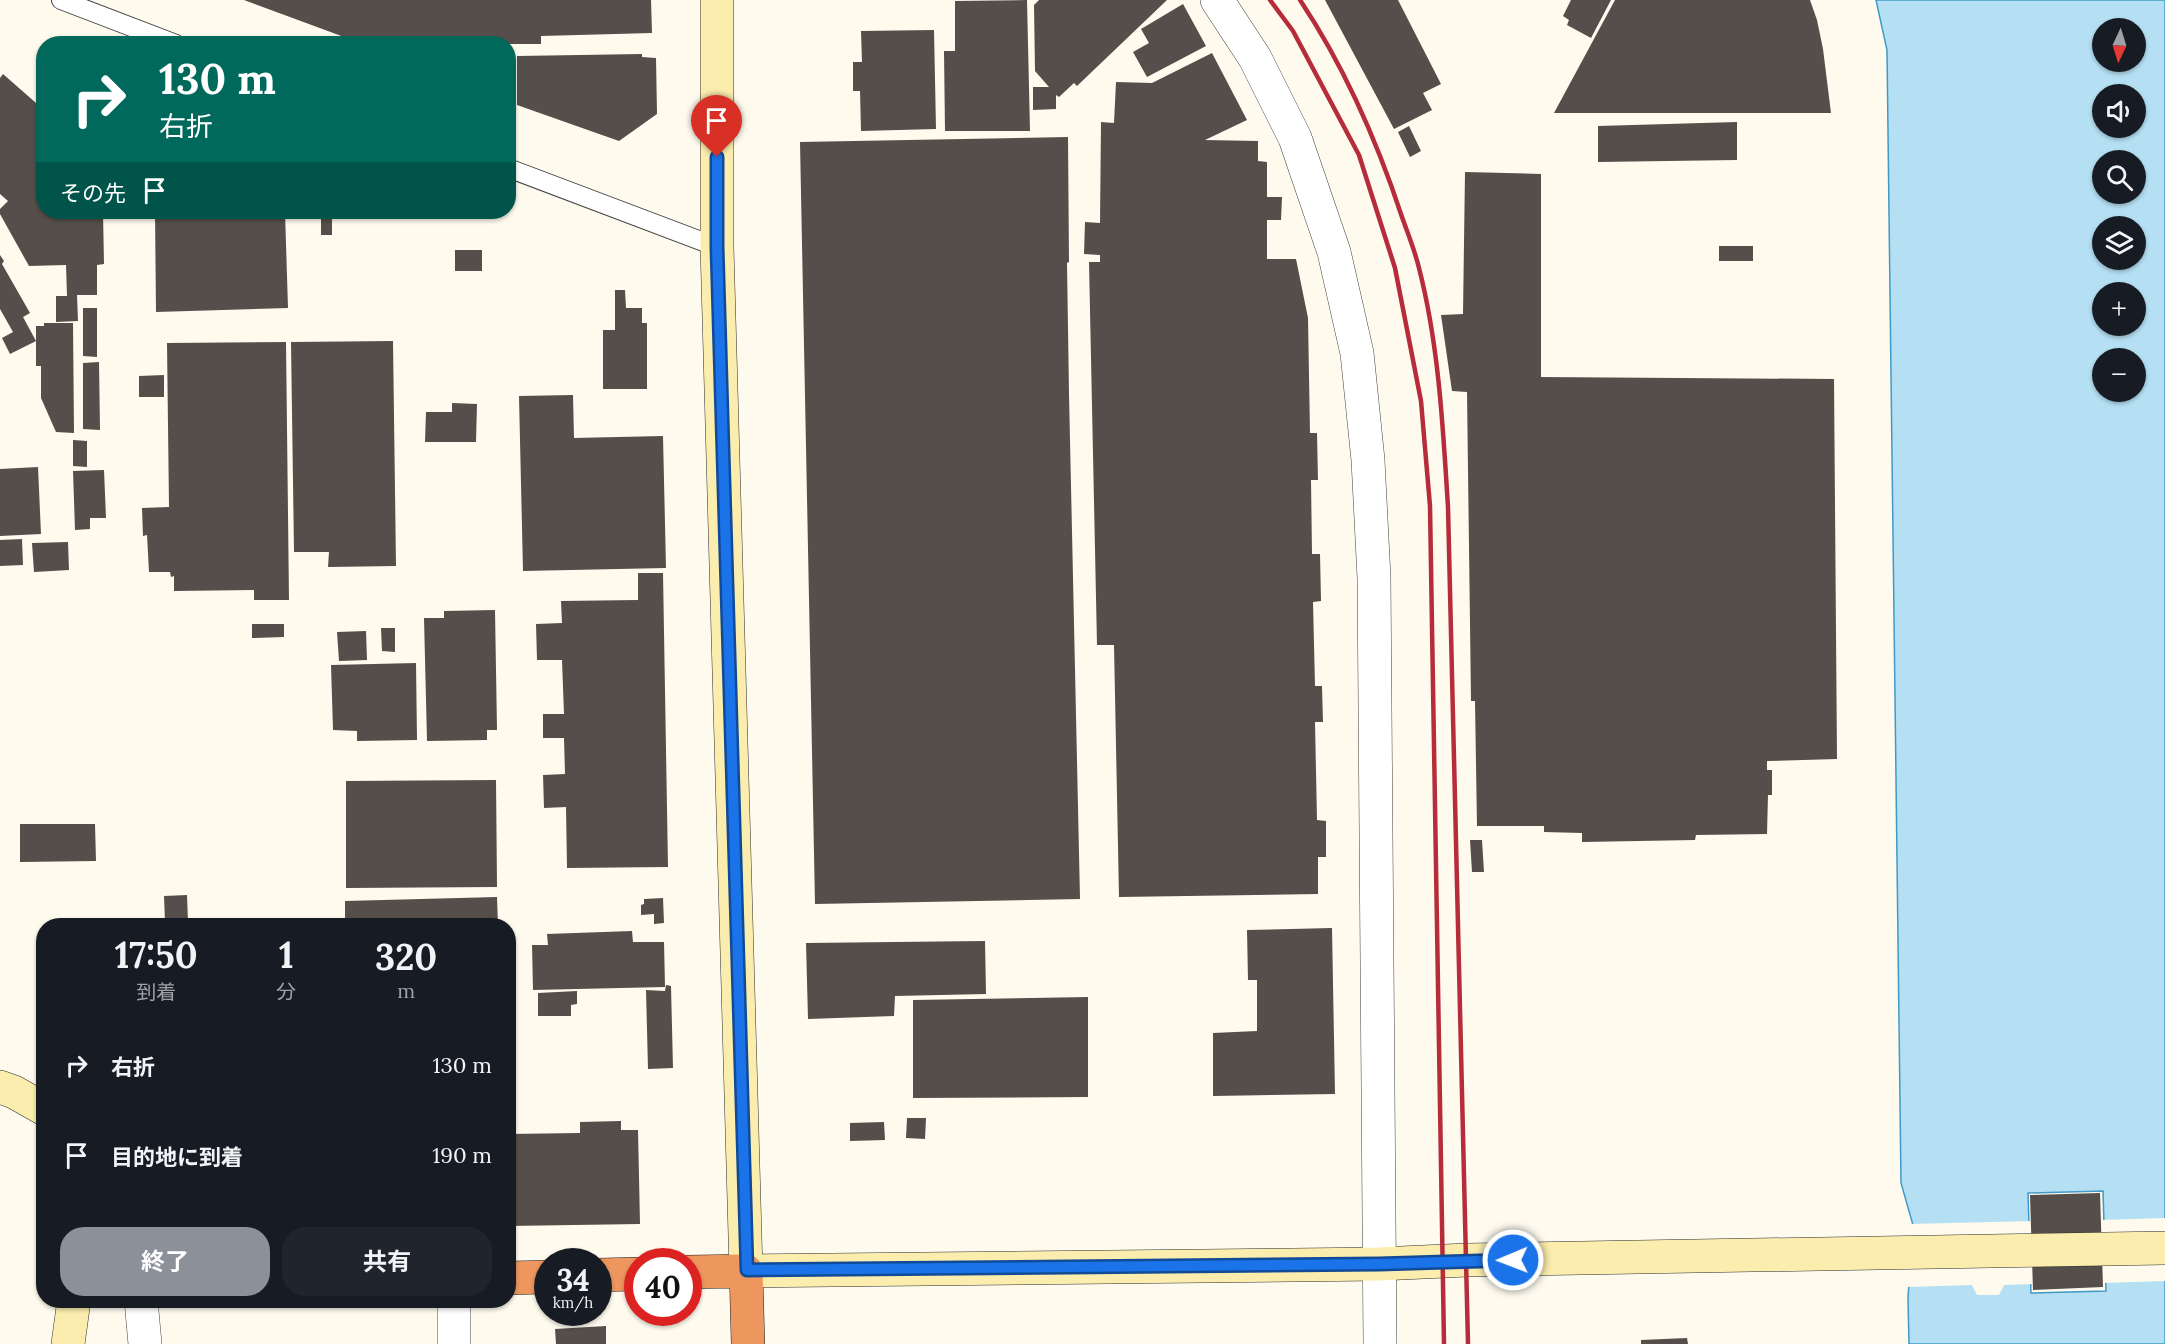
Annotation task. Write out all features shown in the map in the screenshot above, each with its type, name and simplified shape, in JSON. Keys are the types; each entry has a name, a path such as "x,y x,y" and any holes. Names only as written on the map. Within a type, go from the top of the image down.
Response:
{"highway":[{"path":"702,1272 747,1270 748,1344"},
{"path":"516,1278 534,1277"}],"street":[{"path":"717,0 717,247 747,1270 1379,1264 1467,1260 2165,1248"},
{"path":"1217,0 1255,58 1295,138 1334,252 1357,353 1368,460 1374,578 1380,1344"},
{"path":"0,1087 36,1104"},
{"path":"68,1344 73,1308"},
{"path":"142,1308 145,1344"},
{"path":"454,1308 454,1344"}],"lane":[{"path":"61,0 103,8 161,36"},
{"path":"516,171 717,247"}],"water":[{"path":"1876,0 2165,0 2165,1344 1909,1344 1908,1298 1913,1225 1901,1183 1887,50","holes":["2103,1191 2106,1291 2031,1293 2028,1193"]}],"pier":[{"path":"2165,1218 2165,1281 2103,1283 2101,1220"},
{"path":"2032,1221 2033,1284 2004,1285 1999,1295 1977,1295 1972,1285 1906,1287 1910,1224"}],"building":[{"path":"244,0 651,0 652,33 541,36 541,44 516,44 516,36 341,36"},
{"path":"1027,0 1030,131 945,131 944,51 955,51 955,1"},
{"path":"1039,0 1167,0 1077,86 1074,83 1059,97 1056,95 1056,109 1033,110 1033,87 1049,87 1035,71 1034,5"},
{"path":"1325,0 1398,0 1441,84 1423,93 1432,110 1394,129"},
{"path":"1571,0 1611,0 1591,38 1567,25 1569,20 1563,16"},
{"path":"1615,0 1810,0 1823,49 1831,113 1554,113"},
{"path":"1183,4 1206,46 1147,77 1133,52 1149,43 1141,29"},
{"path":"934,30 936,129 861,131 860,91 853,91 853,62 862,62 861,31"},
{"path":"1212,53 1247,120 1205,140 1258,141 1258,161 1267,162 1267,197 1282,197 1281,220 1267,220 1267,259 1296,259 1308,318 1310,433 1317,433 1318,480 1311,480 1312,554 1320,554 1321,601 1313,602 1315,686 1322,686 1323,722 1315,722 1317,820 1326,821 1326,857 1318,857 1318,894 1119,897 1114,645 1097,645 1089,262 1100,262 1100,255 1084,254 1085,222 1100,223 1101,122 1114,123 1116,82 1152,83"},
{"path":"642,54 642,57 656,58 657,114 619,141 517,105 517,56"},
{"path":"3,74 36,103 36,219 103,219 104,264 97,265 97,295 77,295 78,321 56,322 56,296 67,296 66,265 29,266 0,214 0,209 8,201 0,194 0,78"},
{"path":"1737,122 1737,160 1598,162 1598,126"},
{"path":"1409,126 1421,151 1410,157 1398,132"},
{"path":"1068,137 1069,394 1080,899 815,904 800,142"},
{"path":"1465,172 1541,174 1541,377 1834,379 1837,759 1767,761 1767,770 1772,770 1772,795 1768,795 1767,834 1696,835 1695,840 1582,842 1582,833 1544,832 1544,826 1477,826 1475,701 1471,701 1467,392 1452,391 1441,315 1463,314"},
{"path":"155,219 285,219 288,308 156,312"},
{"path":"321,219 332,219 332,235 321,235"},
{"path":"1719,246 1753,246 1753,261 1719,261"},
{"path":"455,250 482,250 482,271 455,271"},
{"path":"0,255 4,261 2,264 30,313 23,317 36,341 10,354 2,338 13,332 0,309"},
{"path":"615,290 625,290 626,308 642,308 642,323 647,323 647,389 603,389 603,330 615,330"},
{"path":"83,308 97,308 97,357 83,356"},
{"path":"44,323 73,323 74,433 56,432 41,398 41,366 36,366 36,326 44,326"},
{"path":"393,341 396,566 328,567 329,552 294,552 291,342"},
{"path":"286,342 289,600 254,600 254,590 174,591 174,576 171,577 170,572 149,572 147,535 143,536 142,508 169,507 167,343"},
{"path":"99,362 100,430 83,429 83,363"},
{"path":"164,375 164,397 139,397 139,376"},
{"path":"573,395 574,438 663,436 666,568 523,571 519,396"},
{"path":"452,403 477,404 476,442 425,442 426,412 452,412"},
{"path":"73,440 87,441 87,467 73,466"},
{"path":"38,467 41,534 0,536 0,469"},
{"path":"104,470 106,518 90,518 90,529 75,530 73,471"},
{"path":"22,539 23,565 0,566 0,540"},
{"path":"68,542 69,570 34,572 32,543"},
{"path":"638,573 663,573 668,867 567,868 566,807 544,808 543,775 565,774 564,738 543,738 543,714 564,714 562,660 537,660 536,624 562,623 561,601 638,600"},
{"path":"495,610 497,730 487,730 487,740 427,741 424,618 444,618 444,611"},
{"path":"252,624 284,624 284,637 252,638"},
{"path":"381,628 395,628 395,652 382,651"},
{"path":"366,631 367,660 339,661 337,632"},
{"path":"416,663 417,740 357,741 357,731 333,730 331,665"},
{"path":"496,780 497,887 346,888 346,781"},
{"path":"20,824 95,824 96,861 20,862"},
{"path":"1470,840 1482,840 1484,872 1472,872"},
{"path":"187,895 188,918 165,918 164,896"},
{"path":"497,897 498,918 345,918 345,901"},
{"path":"663,898 664,923 654,924 654,914 641,915 641,905 644,904 644,899"},
{"path":"1332,928 1335,1094 1213,1096 1213,1033 1257,1031 1257,980 1248,980 1247,930"},
{"path":"632,931 633,942 664,942 665,987 533,990 532,945 548,945 547,934"},
{"path":"985,941 986,994 895,996 894,1016 808,1019 806,943"},
{"path":"666,985 671,986 673,1068 648,1069 646,990 665,991"},
{"path":"577,991 577,1004 571,1005 571,1016 538,1016 538,993"},
{"path":"1088,997 1088,1097 913,1098 913,1000"},
{"path":"907,1118 926,1118 925,1139 906,1138"},
{"path":"621,1121 621,1130 638,1130 640,1224 516,1226 516,1134 580,1133 580,1122"},
{"path":"884,1122 885,1140 850,1141 850,1123"},
{"path":"2100,1193 2103,1287 2033,1290 2030,1195"},
{"path":"606,1326 606,1344 556,1344 555,1329"},
{"path":"1687,1338 1688,1344 1641,1344 1641,1340"}],"railway":[{"path":"1270,0 1293,31 1359,155 1395,268 1421,401 1430,506 1444,1344"},
{"path":"1300,0 1345,78 1382,160 1417,262 1426,297 1436,357 1448,507 1468,1344"}],"route":[{"path":"717,157 717,247 747,1270 1379,1264 1513,1260"}]}
